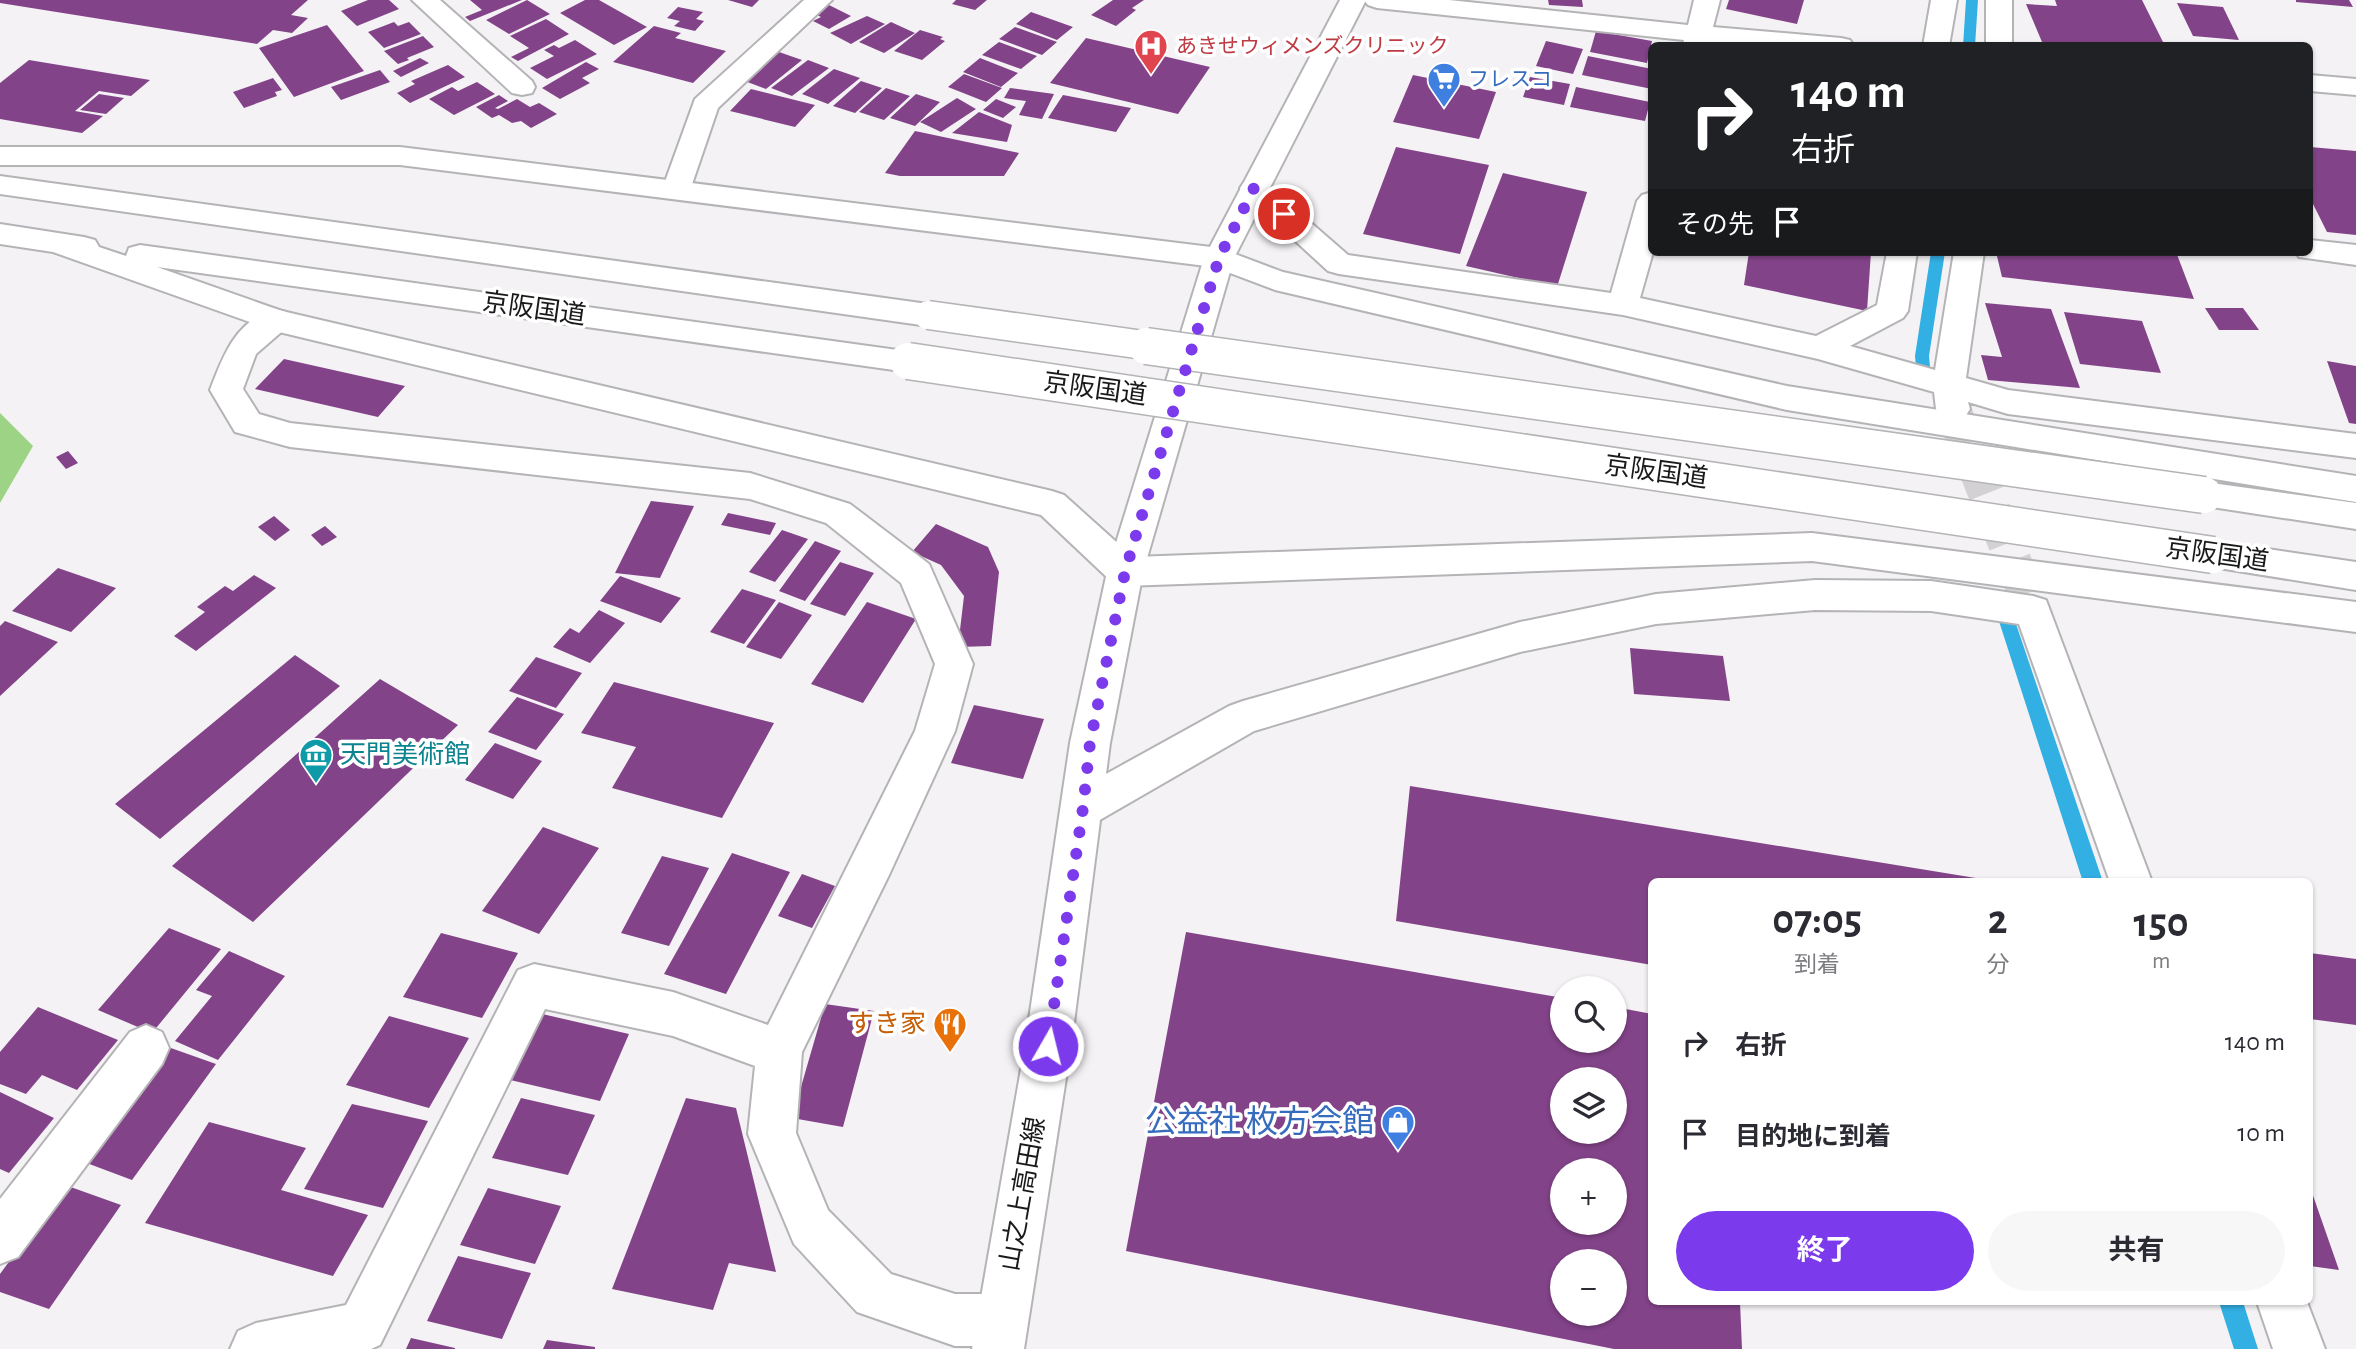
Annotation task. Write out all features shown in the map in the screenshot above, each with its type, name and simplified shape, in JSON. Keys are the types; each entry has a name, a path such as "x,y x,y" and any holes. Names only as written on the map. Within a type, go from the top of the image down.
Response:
{"main road":[{"path":"425,0 522,87"},
{"path":"676,190 705,105 819,0"},
{"name":"山之上高田線","path":"1000,1335 1048,1046 1090,743 1125,572 1219,258 1353,0"},
{"path":"1377,0 1697,40 1745,42"},
{"path":"1697,40 1707,0"},
{"path":"1937,42 1944,0"},
{"path":"1999,0 1999,42"},
{"path":"2313,83 2356,87"},
{"path":"0,156 400,156 1219,258 1275,280 1787,398 2356,489"},
{"name":"京阪国道","path":"0,185 2356,516"},
{"path":"1254,188 1339,264 1623,306 1819,348 1951,397 2356,446"},
{"path":"1623,306 1648,215"},
{"name":"京阪国道","path":"0,234 908,362 2356,576"},
{"path":"58,243 275,320 1052,504 1125,572 1812,547 2356,617"},
{"path":"2313,250 2356,255"},
{"path":"1819,348 1892,312 1901,256"},
{"path":"1951,397 1969,256"},
{"path":"275,320 243,348 226,390 247,423 290,435 750,486 838,513 916,574 954,664 934,730 874,861 799,1006 779,1052 772,1134 811,1227 875,1294 1000,1335"},
{"path":"1083,808 1243,718 1520,637 1656,609 1815,595 1931,596 2033,611 2130,878"},
{"path":"256,1349 362,1327 534,985 673,1014 779,1052"},
{"path":"0,1239 146,1048"},
{"path":"2283,1305 2299,1349"}],"green space":[{"path":"0,413 33,446 0,503"}],"building":[{"path":"0,0 308,0 291,15 308,18 292,33 273,30 257,44 0,3"},
{"path":"368,0 389,0 399,9 357,26 341,11"},
{"path":"470,0 522,0 470,21 465,17 482,10"},
{"path":"527,0 550,14 509,34 486,20"},
{"path":"585,0 599,0 647,27 614,45 560,13"},
{"path":"728,0 759,0 752,7"},
{"path":"956,0 987,0 975,10 952,4"},
{"path":"1113,0 1144,0 1132,8 1136,10 1116,26 1091,15"},
{"path":"1548,0 1582,0 1583,7 1549,5"},
{"path":"1729,0 1804,0 1797,24 1726,9"},
{"path":"2055,0 2142,0 2163,42 2042,42 2026,4 2057,6"},
{"path":"2349,0 2353,7 2296,2"},
{"path":"2177,3 2223,7 2239,40 2193,36"},
{"path":"829,5 851,16 829,29 813,21 821,17 813,13"},
{"path":"678,7 703,12 696,19 704,21 695,31 674,26 680,21 667,18"},
{"path":"1031,12 1073,27 1057,40 1016,24"},
{"path":"867,16 885,24 851,44 830,33"},
{"path":"546,19 569,34 518,61 511,57 529,48 510,36"},
{"path":"394,22 398,26 409,22 421,34 384,48 368,32"},
{"path":"891,22 915,33 884,53 859,42"},
{"path":"327,25 364,71 294,97 259,48"},
{"path":"654,26 681,33 675,38 726,51 693,83 613,62"},
{"path":"1015,27 1057,42 1042,55 999,39"},
{"path":"920,30 943,37 940,39 945,41 922,60 894,51"},
{"path":"1596,31 1652,41 1648,42 1647,63 1590,52"},
{"path":"423,36 434,47 407,58 409,60 398,64 384,51"},
{"path":"1086,38 1210,67 1178,114 1050,83"},
{"path":"575,40 597,54 547,79 530,68 554,56 544,50 554,45 559,48"},
{"path":"1546,41 1583,49 1573,74 1536,66"},
{"path":"999,42 1037,56 1021,69 982,55"},
{"path":"779,52 802,60 766,89 742,80"},
{"path":"1588,56 1648,68 1648,88 1582,75"},
{"path":"420,58 429,63 401,77 393,71"},
{"path":"980,58 1018,73 1001,87 963,72"},
{"path":"29,60 150,80 131,96 99,91 75,111 103,116 82,133 0,119 0,83"},
{"path":"808,60 829,68 792,96 771,88"},
{"path":"586,62 599,69 582,78 590,83 560,99 542,88"},
{"path":"448,65 465,77 410,103 397,93 415,84 411,81"},
{"path":"834,69 860,78 828,104 802,94"},
{"path":"380,70 390,82 341,100 331,87"},
{"path":"964,74 1002,88 986,102 948,87"},
{"path":"1413,75 1496,92 1479,139 1393,122"},
{"path":"1530,77 1570,84 1564,105 1523,97"},
{"path":"273,78 282,90 275,92 277,96 244,108 233,92"},
{"path":"861,81 882,88 855,113 833,106"},
{"path":"477,82 495,94 454,115 429,99 452,87 458,91"},
{"path":"1576,87 1648,102 1645,121 1570,107"},
{"path":"886,88 910,96 884,120 859,112"},
{"path":"1010,88 1054,94 1042,119 1019,115 1026,101 1004,98"},
{"path":"751,89 815,105 795,127 730,111"},
{"path":"99,94 124,98 106,114 80,110"},
{"path":"916,94 940,102 915,126 890,118"},
{"path":"499,95 508,101 495,108 498,109 517,99 530,107 539,103 557,114 531,128 521,121 512,123 499,115 492,118 476,107"},
{"path":"1063,95 1131,108 1116,132 1048,118"},
{"path":"957,98 976,109 941,132 920,122"},
{"path":"996,99 1016,107 1003,118 983,110"},
{"path":"979,112 1012,125 1007,142 952,133"},
{"path":"915,131 1019,153 1004,176 900,176 885,173"},
{"path":"1396,147 1489,165 1460,254 1363,234"},
{"path":"2313,147 2356,151 2356,235 2327,232 2313,204"},
{"path":"1503,173 1587,192 1557,287 1466,266"},
{"path":"1748,256 1871,256 1867,311 1744,285"},
{"path":"1997,256 2178,256 2194,299 2002,277"},
{"path":"1985,303 2051,309 2080,388 1988,380 1981,355 2002,357"},
{"path":"2205,308 2243,308 2259,330 2219,330"},
{"path":"2064,312 2142,321 2161,373 2080,364"},
{"path":"284,359 405,386 378,417 255,389"},
{"path":"2327,361 2356,366 2356,424 2349,423"},
{"path":"68,451 78,463 66,469 56,457"},
{"path":"651,501 694,506 660,578 615,573"},
{"path":"728,513 776,523 770,535 721,525"},
{"path":"274,516 290,530 275,541 258,527"},
{"path":"936,524 988,547 999,572 991,646 958,647 964,596 941,565 912,552"},
{"path":"325,526 337,537 322,546 311,535"},
{"path":"782,530 808,539 775,582 749,572"},
{"path":"815,541 841,551 805,601 779,591"},
{"path":"840,562 874,573 845,616 810,604"},
{"path":"58,568 116,588 71,632 12,611"},
{"path":"254,575 276,588 196,651 174,636 205,612 197,607 225,586 233,591"},
{"path":"620,576 681,598 661,623 600,601"},
{"path":"742,589 776,600 744,644 710,632"},
{"path":"779,602 812,615 781,659 746,647"},
{"path":"867,602 916,619 863,703 811,684"},
{"path":"599,610 625,623 590,663 553,647 570,628 579,633"},
{"path":"5,621 58,642 0,696 0,626"},
{"path":"1630,648 1723,656 1730,701 1634,694"},
{"path":"295,655 340,686 160,839 115,804"},
{"path":"536,657 582,673 556,708 509,691"},
{"path":"380,679 458,725 253,922 172,866"},
{"path":"614,682 774,723 722,818 612,788 636,747 581,733"},
{"path":"517,697 564,714 536,750 488,732"},
{"path":"974,705 1044,719 1023,779 951,763"},
{"path":"495,743 542,761 513,799 465,780"},
{"path":"1410,786 1976,878 1648,878 1648,964 1396,921"},
{"path":"543,827 599,848 539,934 482,911"},
{"path":"732,853 790,872 726,994 664,974"},
{"path":"662,856 709,868 669,946 621,933"},
{"path":"802,874 835,886 812,928 778,916"},
{"path":"169,928 221,949 152,1033 98,1010"},
{"name":"公益社 枚方会館","path":"1186,932 1550,996 1550,1053 1627,1053 1627,1009 1648,1013 1648,1305 1740,1305 1742,1349 1614,1349 1126,1251"},
{"path":"441,933 518,953 482,1018 403,997"},
{"path":"229,951 285,976 218,1060 175,1041 212,996 196,990"},
{"path":"2313,953 2356,959 2356,1025 2313,1019"},
{"path":"825,1004 874,1011 843,1127 792,1118"},
{"path":"38,1007 118,1040 77,1090 42,1075 26,1094 0,1084 0,1052"},
{"path":"538,1013 629,1034 600,1101 506,1079"},
{"path":"389,1016 469,1038 429,1108 346,1085"},
{"path":"168,1047 216,1064 132,1180 84,1162"},
{"path":"0,1092 54,1118 9,1173 0,1169"},
{"path":"521,1098 595,1115 568,1175 492,1158"},
{"path":"686,1098 736,1108 776,1272 729,1263 713,1310 612,1289"},
{"path":"352,1104 428,1121 383,1208 304,1189"},
{"path":"209,1122 306,1148 281,1190 368,1215 333,1276 145,1223"},
{"path":"65,1185 121,1205 49,1309 0,1292 0,1274"},
{"path":"488,1188 561,1206 535,1264 460,1245"},
{"path":"2313,1196 2339,1270 2313,1266"},
{"path":"458,1256 531,1273 502,1339 427,1321"},
{"path":"411,1338 455,1348 455,1349 406,1349"},
{"path":"547,1340 595,1347 595,1349 543,1349"}],"waterway":[{"path":"1969,42 1972,0"},
{"path":"1923,367 1922,356 1937,256"},
{"path":"2005,615 2092,878"},
{"path":"2232,1305 2246,1349"}],"tunnel":[{"path":"1953,410 2033,611"}],"place":[{"name":"あきせウィメンズクリニック","path":"1151,76"},
{"name":"フレスコ","path":"1444,109"},
{"name":"天門美術館","path":"316,785"},
{"name":"すき家","path":"950,1054"},
{"name":"公益社 枚方会館","path":"1398,1152"}],"route":[{"path":"1048,1046 1090,743 1125,572 1219,258 1254,188 1284,214"}]}
